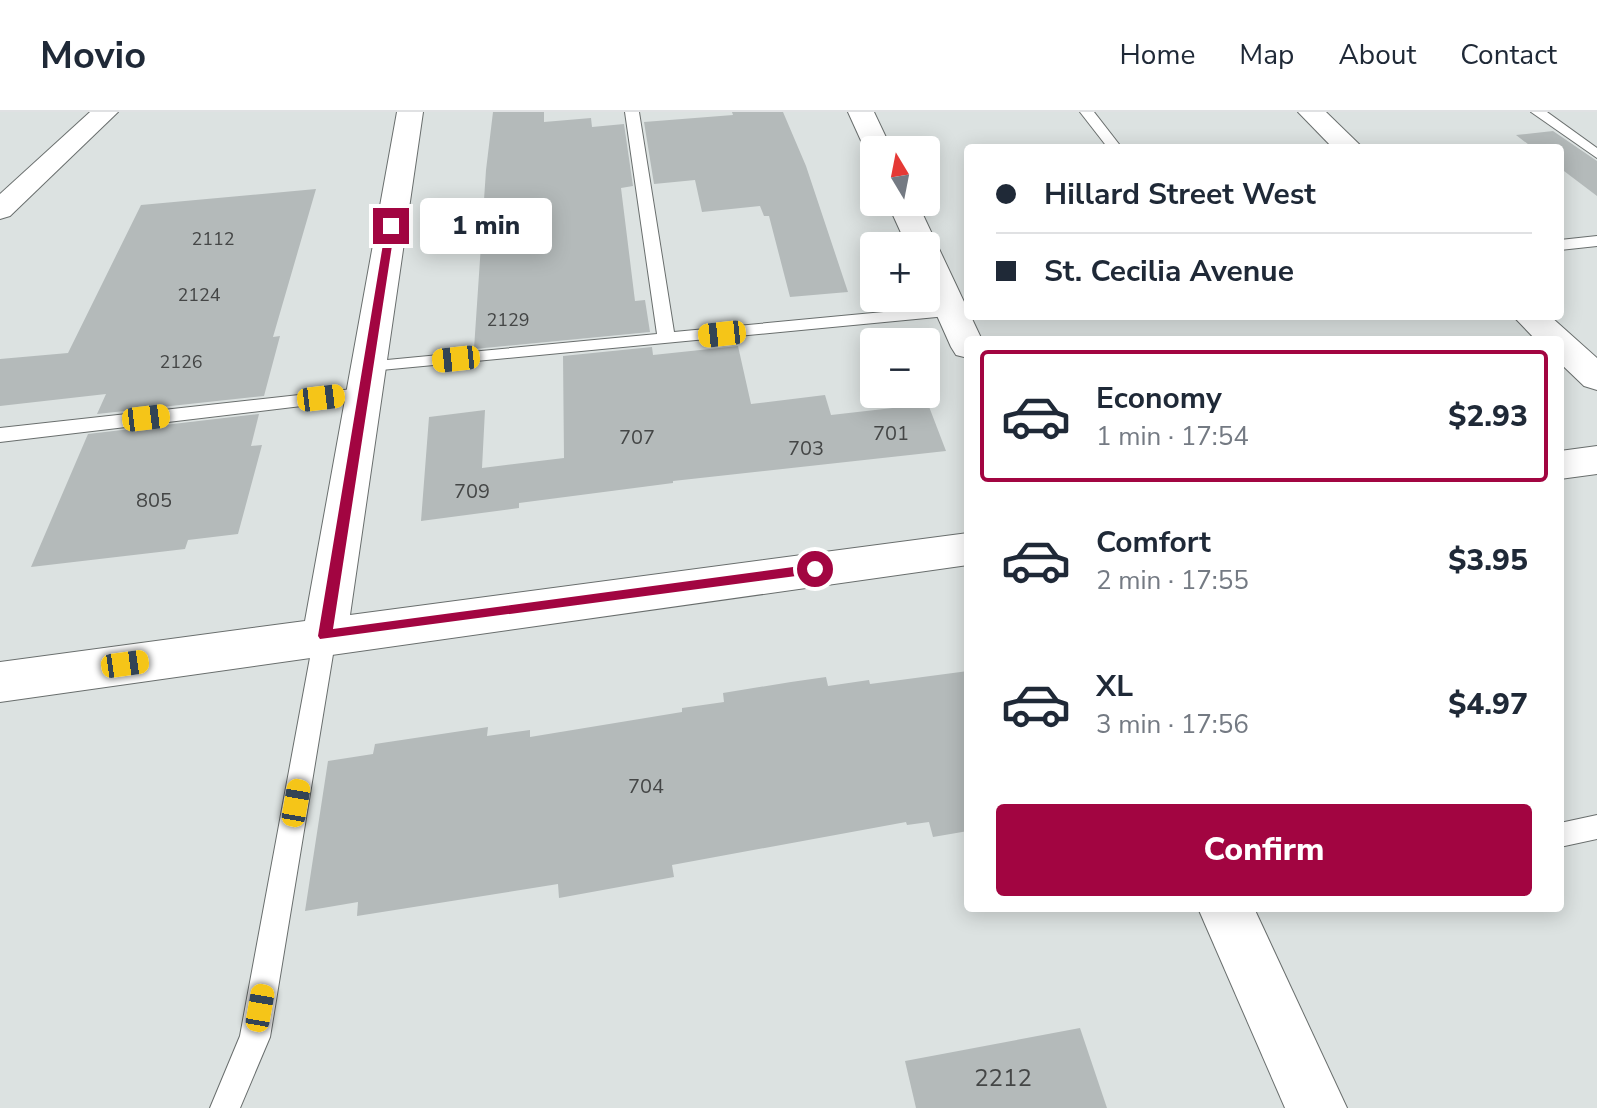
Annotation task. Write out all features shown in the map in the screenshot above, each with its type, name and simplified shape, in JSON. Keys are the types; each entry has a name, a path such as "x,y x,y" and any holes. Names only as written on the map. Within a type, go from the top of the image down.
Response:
{"street":[{"path":"0,210 105,112"},
{"path":"325,636 410,112"},
{"path":"861,112 872,136"},
{"path":"1311,112 1345,144"},
{"path":"940,278 960,310 966,336"},
{"path":"1534,320 1552,336"},
{"path":"1564,348 1597,378"},
{"path":"1564,464 1597,460"},
{"path":"0,682 964,550"},
{"path":"1227,912 1316,1108"}],"lane":[{"path":"632,112 666,339"},
{"path":"1087,112 1112,144"},
{"path":"1538,112 1597,154"},
{"path":"1564,245 1597,241"},
{"path":"0,435 666,339 960,310"},
{"path":"225,1108 255,1037 325,636"},
{"path":"1564,834 1597,827"}],"building":[{"path":"493,112 544,112 544,122 591,118 592,127 624,124 633,186 621,188 635,301 645,300 650,332 474,349"},
{"path":"732,112 783,112 806,166 848,292 790,297 769,216 764,216 760,206 702,212 695,180 654,184 644,122 733,115"},
{"path":"1553,131 1597,161 1597,196 1564,171 1564,144 1528,144 1516,135"},
{"path":"316,189 273,337 280,336 264,396 97,414 106,394 0,406 0,359 68,353 141,205"},
{"path":"738,346 751,404 825,395 831,415 893,408 930,408 946,451 673,481 519,503 519,508 421,521 429,417 485,410 482,468 564,458 563,356 652,347 653,355"},
{"path":"259,414 251,446 262,445 238,534 188,540 185,549 31,567 88,434"},
{"path":"964,672 964,832 933,837 929,822 907,825 906,822 672,865 674,877 559,898 558,884 357,916 358,902 305,911 328,761 373,754 375,744 488,727 487,736 530,730 530,737 682,712 682,708 724,702 723,693 826,677 828,686 869,680 870,684"},
{"path":"1080,1028 1107,1108 916,1108 905,1061"}],"route":[{"path":"391,226 325,636 815,569"}]}
